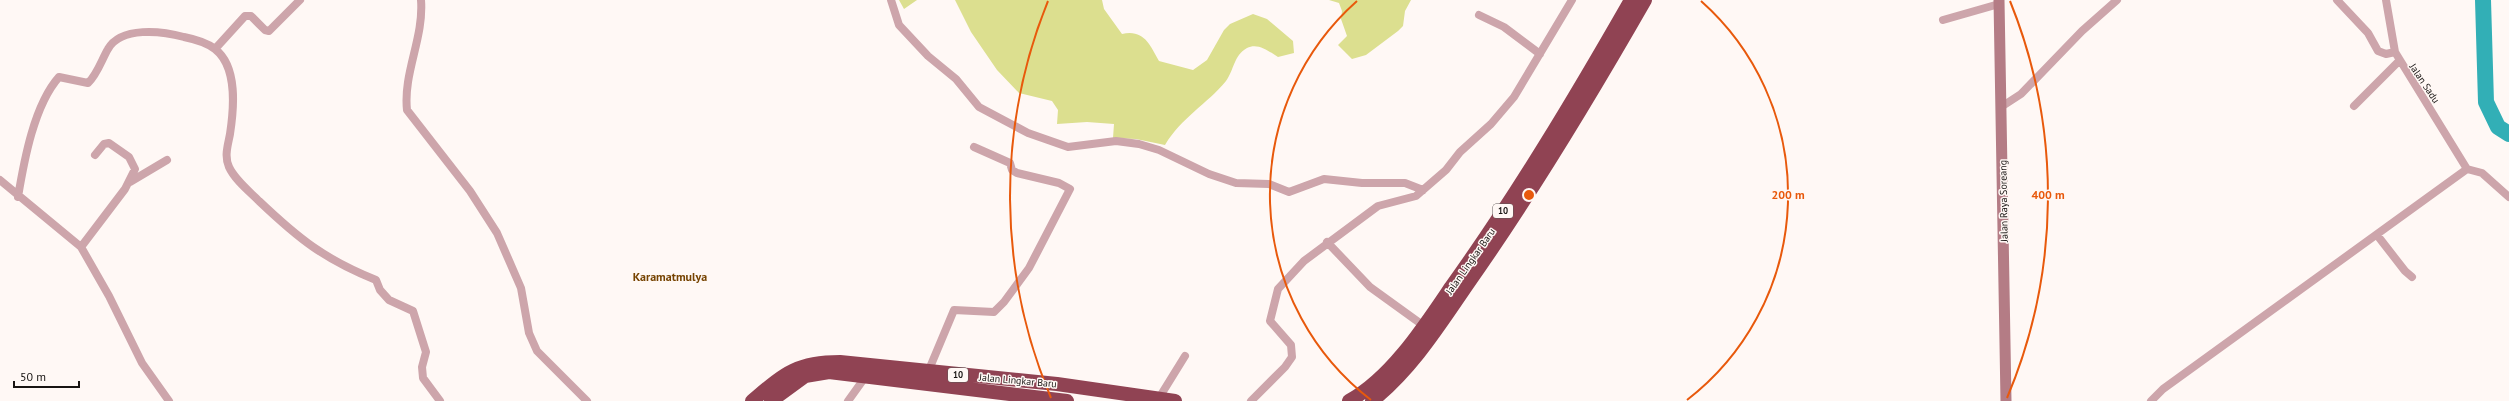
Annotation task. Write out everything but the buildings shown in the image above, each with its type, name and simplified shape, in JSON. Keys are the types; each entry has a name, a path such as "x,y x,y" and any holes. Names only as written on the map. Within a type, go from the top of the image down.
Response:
{"highway":[{"name":"Jalan Lingkar Baru","path":"1349,401 1376,383 1424,326 1481,245 1572,104 1631,0"},
{"name":"Jalan Lingkar Baru","path":"1372,401 1415,359 1491,252 1582,110 1645,0"},
{"name":"Jalan Lingkar Baru","path":"752,401 783,375 819,362 840,362 1057,384 1175,401"},
{"name":"Jalan Lingkar Baru","path":"771,401 788,386 805,376 829,372 1062,401"}],"main road":[{"name":"Jalan Raya Soreang","path":"1999,2 2006,401"}],"street":[{"path":"215,49 245,16 251,16 265,30 269,30 300,0"},
{"path":"421,0 419,33 406,96 407,110 470,191 497,233 521,288 529,333 537,351 548,364 587,401"},
{"path":"891,0 899,25 928,56 956,79 979,107 1028,133 1061,146 1078,147 1116,141 1139,144 1159,150 1215,177 1236,183 1269,184 1289,192 1324,179 1362,183 1405,183 1423,190"},
{"path":"1251,401 1285,367 1292,357 1291,345 1270,322 1278,289 1304,262 1327,242 1378,206 1411,198 1423,190 1446,170 1460,152 1490,124 1509,103 1540,54 1560,17 1572,0"},
{"path":"2001,107 2021,94 2082,31 2117,0"},
{"path":"2337,0 2368,33 2378,51 2386,54 2394,52"},
{"name":"Jalan Sadu","path":"2386,0 2394,52 2468,169"},
{"path":"1943,20 1999,2"},
{"path":"1479,15 1504,27 1540,54"},
{"path":"18,197 23,167 42,104 58,77 88,83 111,44 120,38 134,34 162,32 199,41 215,49 226,63 233,98 226,156 232,173 300,239 323,255 376,280 380,290 389,300 413,311 426,352 422,374 440,401"},
{"path":"2354,106 2399,61"},
{"path":"81,247 130,182 135,169 133,161 125,153 105,143 95,155"},
{"path":"928,372 954,310 994,312 1021,281 1070,189 1059,183 1017,173 1012,170 1010,163 974,147"},
{"path":"130,182 167,160"},
{"path":"2150,401 2163,389 2468,169 2482,173 2509,197"},
{"path":"0,180 18,197 81,247 109,296 142,363 169,401"},
{"path":"2377,235 2404,271 2412,277"},
{"path":"1327,242 1370,288 1424,326"},
{"path":"1159,398 1185,356"},
{"path":"848,401 866,376"}],"green space":[{"path":"899,0 917,0 904,9"},
{"path":"955,0 1102,0 1104,9 1122,34 1130,33 1141,36 1149,44 1159,61 1193,70 1207,60 1224,30 1230,24 1253,14 1267,19 1293,41 1294,53 1278,57 1264,48 1251,46 1247,48 1239,55 1226,81 1211,97 1186,119 1171,135 1165,145 1136,139 1113,138 1114,124 1087,122 1057,124 1058,110 1052,101 1019,93 997,70 971,32"},
{"path":"1329,0 1411,0 1405,11 1403,26 1398,31 1366,55 1352,59 1338,45 1347,36 1341,19 1342,11 1339,3"}],"waterway":[{"path":"2483,0 2486,102 2498,127 2509,134"}],"district":[{"name":"Karamatmulya","path":"670,277"}]}
